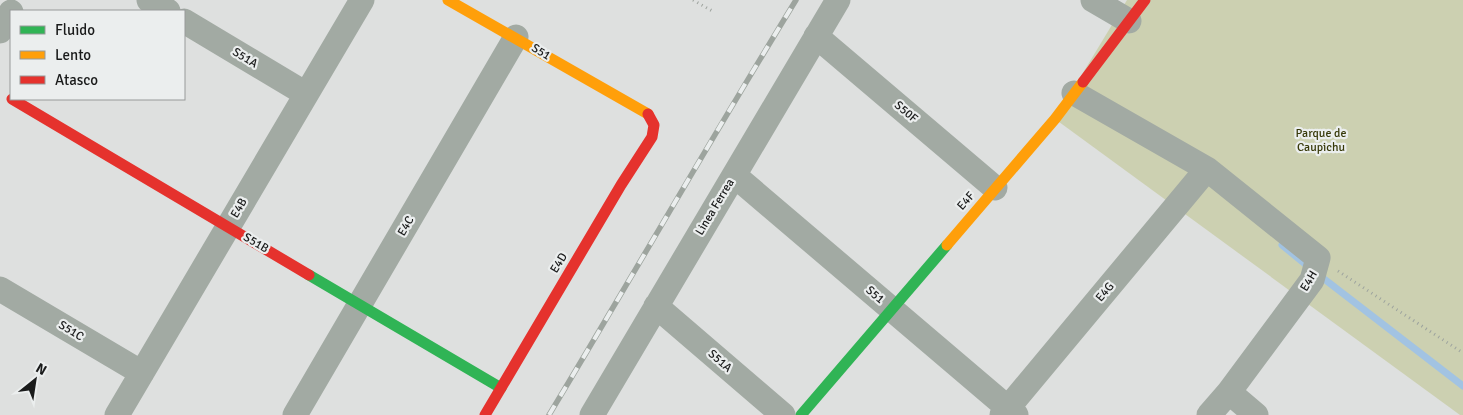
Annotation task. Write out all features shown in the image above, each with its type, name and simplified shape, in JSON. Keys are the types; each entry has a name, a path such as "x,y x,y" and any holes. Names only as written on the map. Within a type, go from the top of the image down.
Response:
{"street":[{"path":"149,0 166,10"},
{"name":"E4B","path":"117,415 362,0"},
{"name":"S51","path":"448,0 516,37 648,114 654,126"},
{"name":"Linea Ferrea","path":"592,415 838,0"},
{"path":"1093,0 1129,21"},
{"name":"E4F","path":"801,415 1055,119 1145,0"},
{"path":"0,31 10,15"},
{"name":"S51A","path":"185,22 306,94"},
{"name":"S50F","path":"816,36 995,188"},
{"name":"E4C","path":"295,415 516,37"},
{"name":"E4H","path":"1074,93 1208,169 1318,258 1312,280 1229,392 1209,415"},
{"name":"S51B","path":"13,100 501,388"},
{"name":"E4D","path":"485,415 621,185 652,137 654,126"},
{"name":"E4G","path":"1009,413 1208,169"},
{"name":"S51","path":"734,175 892,309 1009,413"},
{"name":"S51C","path":"0,290 142,373"},
{"name":"S51A","path":"656,306 784,415"},
{"path":"1229,392 1256,415"}],"path":[{"path":"693,0 714,12"},
{"path":"1318,258 1463,353"}],"green space":[{"name":"Parque de Caupichu","path":"1127,0 1463,0 1463,415 1460,415 1055,119"}],"waterway":[{"path":"1282,245 1310,268"},
{"path":"1319,275 1463,386"}],"railway":[{"path":"549,415 796,0"}],"traffic: fast":[{"path":"801,415 947,245"},
{"path":"309,275 501,388"}],"traffic: slow":[{"path":"448,0 648,114"},
{"path":"947,245 1055,119 1083,82"}],"traffic: jam":[{"path":"1083,82 1145,0"},
{"path":"14,100 309,275"},
{"path":"485,415 621,185 652,137 654,125 648,114"}]}
